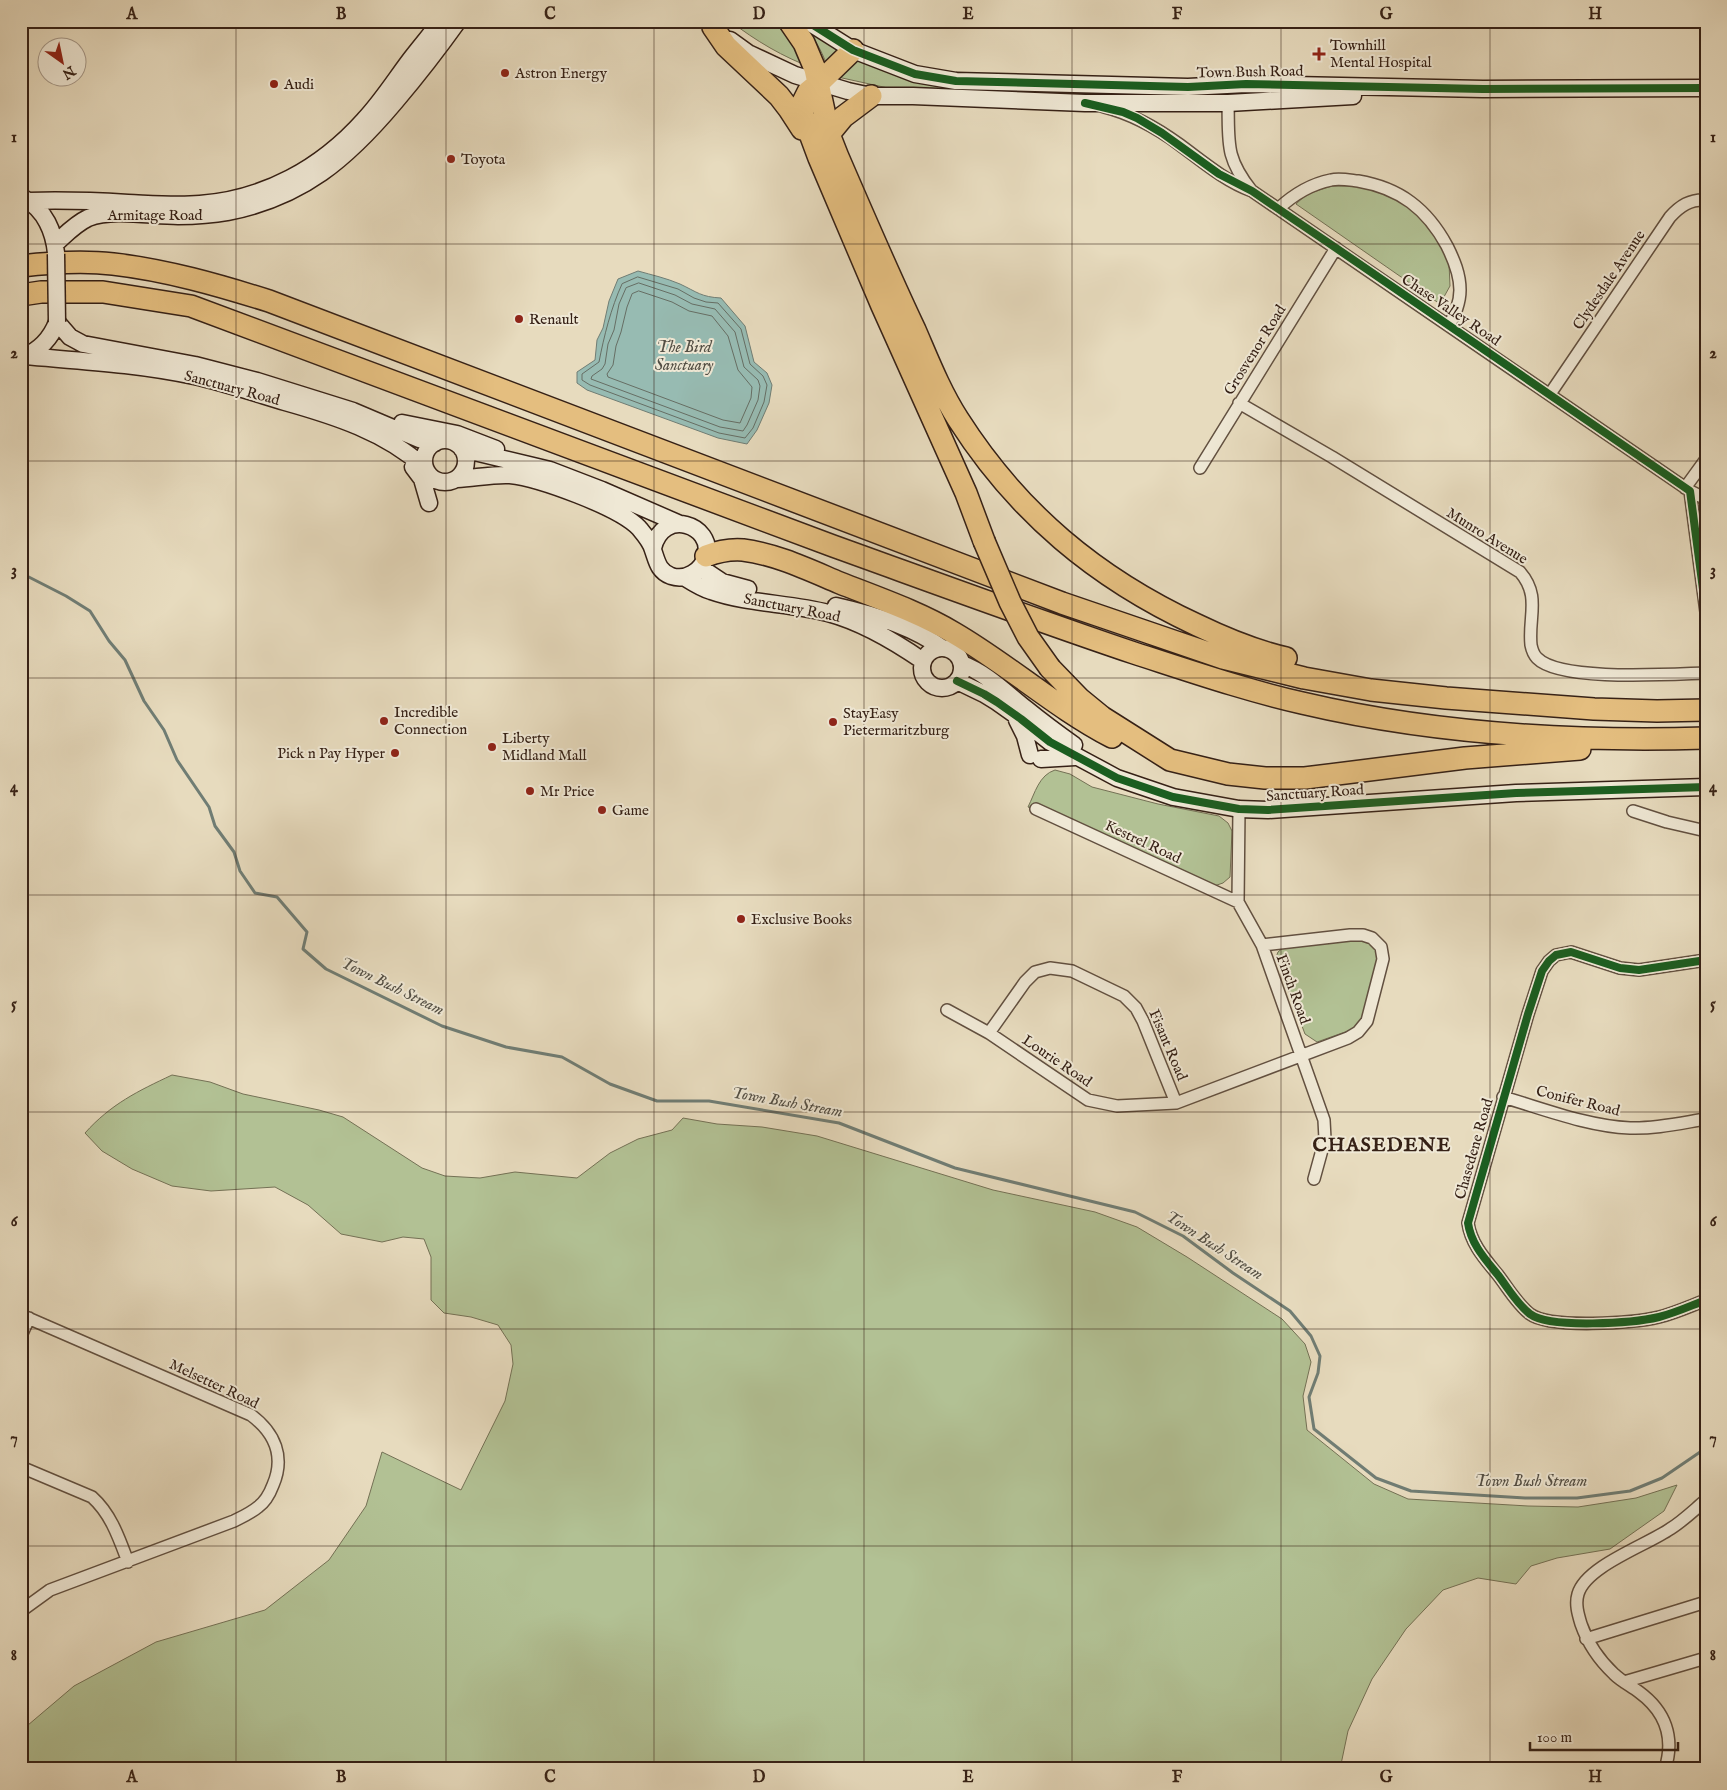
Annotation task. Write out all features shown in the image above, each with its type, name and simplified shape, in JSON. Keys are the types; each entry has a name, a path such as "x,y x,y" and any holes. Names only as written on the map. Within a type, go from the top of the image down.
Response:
{"highway":[{"path":"789,21 808,51 819,83 829,134 890,276 947,400 962,425 999,477 1040,522 1091,564 1122,586 1162,608 1217,634 1264,653 1417,687 1446,698"},
{"path":"710,24 726,46 768,85 789,109 819,158"},
{"path":"853,50 808,92 802,102 803,115 819,158 882,306 966,493 1010,602 1028,637 1050,668 1074,694 1102,718 1170,760"},
{"path":"829,134 843,117 871,96"},
{"path":"21,266 42,264 112,264 199,280 261,298 905,544 1098,616 1223,658 1371,690 1446,698 1594,709 1706,710"},
{"path":"21,295 41,292 103,292 191,306 817,540 1056,627 1233,686 1303,704 1420,725 1482,733 1519,736 1685,739"},
{"path":"704,562 725,550 745,550 761,553 803,568 954,632 1018,674 1084,722 1137,749 1153,756 1228,774 1297,779 1465,758 1706,738"}],"street":[{"name":"Armitage Road","path":"25,199 199,204 225,201 276,186 300,174 344,142 366,119 441,21"},
{"name":"Armitage Road","path":"56,249 77,225 88,218 115,214 205,215 245,208 288,193 317,176 353,149 374,128 458,21"},
{"name":"Town Bush Road","path":"807,21 853,50 915,74 956,80 1188,87 1246,84 1483,89 1706,88"},
{"name":"Town Bush Road","path":"710,24 748,53 795,76 871,96 1085,103 1228,103 1483,89"},
{"path":"1188,87 1215,92 1228,103 1241,87 1246,84"},
{"name":"Chase Valley Road","path":"1085,103 1122,112 1137,118 1179,144 1219,174 1278,209 1688,489 1706,499"},
{"name":"Chase Valley Road","path":"1228,103 1231,157 1236,170 1252,192"},
{"path":"1278,209 1309,187 1332,180 1348,180 1382,187 1410,201 1425,214 1439,231 1459,274 1460,297 1449,326"},
{"path":"23,357 42,346 54,330 57,322 56,249 52,232 47,220 25,199"},
{"name":"Clydesdale Avenue","path":"1550,394 1670,218 1689,202 1706,200"},
{"name":"Grosvenor Road","path":"1200,468 1336,248"},
{"name":"Sanctuary Road","path":"57,322 70,337 83,344 195,365 276,387 353,411 419,439 435,443"},
{"name":"Sanctuary Road","path":"23,357 104,363 194,376 330,415 378,436 411,455 424,467"},
{"name":"Munro Avenue","path":"1239,403 1332,457 1520,572 1526,579 1532,593 1530,635 1532,647 1538,659 1561,670 1586,673 1640,675 1706,674"},
{"path":"353,411 457,434 486,444 537,467 602,490 680,524 692,526 701,534 706,544 704,562 693,574 684,577 671,576 658,567 653,548 631,520 603,506 542,482 511,476 495,475 441,482 430,477 424,467 424,456 426,451 435,443 446,440 462,449 537,467"},
{"path":"378,436 416,470 422,479 429,503"},
{"path":"457,479 463,473 466,465 466,456 462,449"},
{"path":"1706,459 1688,489 1706,612"},
{"path":"653,548 659,534 665,528 680,524"},
{"path":"1696,537 1706,528"},
{"name":"Sanctuary Road","path":"704,562 715,579 730,584 830,604 869,614 916,632 942,648"},
{"name":"Sanctuary Road","path":"684,577 712,592 816,610 846,619 870,628 923,662"},
{"path":"942,648 955,652 962,664 962,671 957,681 951,686 944,688 932,685 923,675 923,662 930,652 942,648"},
{"name":"Sanctuary Road","path":"962,664 990,679 1045,725 1145,787"},
{"name":"Sanctuary Road","path":"957,681 984,694 1021,719 1050,742 1116,778 1173,796 1238,809 1268,810 1516,793 1706,788"},
{"path":"1014,715 1035,757 1077,756"},
{"name":"Finch Road","path":"1238,809 1238,902 1262,945 1321,1110 1325,1128 1325,1139 1314,1179"},
{"name":"Kestrel Road","path":"1036,810 1238,902"},
{"path":"1633,811 1682,826 1706,831"},
{"name":"Lourie Road","path":"947,1010 989,1033 1088,1100 1118,1106 1176,1103 1348,1038 1363,1027 1367,1021 1383,959 1382,948 1372,938 1362,935 1350,935 1262,945"},
{"name":"Chasedene Road","path":"1706,960 1640,970 1620,968 1571,952 1556,955 1549,961 1542,971 1503,1097 1468,1223 1469,1234 1474,1245 1519,1302 1531,1314 1543,1320 1559,1322 1633,1322 1660,1316 1706,1300"},
{"name":"Fisant Road","path":"989,1033 1025,982 1035,972 1050,968 1072,972 1124,996 1136,1008 1176,1103"},
{"name":"Conifer Road","path":"1503,1097 1573,1117 1630,1128 1653,1127 1706,1119"},
{"path":"21,1336 25,1316"},
{"name":"Melsetter Road","path":"21,1611 50,1590 234,1521 257,1508 270,1493 280,1461 274,1441 259,1421 251,1415 25,1316"},
{"path":"21,1467 92,1497 100,1504 112,1522 128,1562"},
{"path":"1665,1769 1668,1746 1666,1726 1662,1716 1651,1702 1614,1675 1596,1655 1586,1639 1576,1604 1578,1594 1585,1581 1606,1564 1673,1528 1706,1500"},
{"path":"1586,1639 1706,1602"},
{"path":"1624,1682 1706,1658"}],"green space":[{"path":"730,21 789,21 813,68 770,48"},
{"path":"800,21 844,47 827,66 816,42"},
{"path":"853,56 976,87 1017,93 888,88 833,76"},
{"path":"1332,186 1356,186 1380,191 1405,201 1438,232 1449,263 1450,286 1440,304 1296,204 1307,194"},
{"path":"1055,770 1070,774 1092,787 1158,804 1219,816 1228,823 1232,831 1230,877 1223,883 1214,886 1028,807 1041,780"},
{"path":"1371,939 1381,950 1365,1016 1359,1027 1317,1042 1305,1034 1276,957 1278,952 1285,946"},
{"path":"172,1075 210,1082 243,1094 343,1117 422,1168 445,1176 480,1178 515,1172 577,1178 610,1153 638,1139 672,1130 683,1118 717,1124 762,1127 817,1136 993,1190 1095,1212 1137,1227 1187,1257 1282,1319 1305,1344 1311,1362 1303,1396 1307,1430 1374,1484 1408,1499 1578,1507 1636,1498 1677,1485 1664,1511 1610,1549 1557,1558 1531,1566 1516,1584 1478,1578 1443,1590 1406,1629 1372,1679 1348,1731 1340,1769 21,1769 21,1731 74,1686 156,1642 265,1610 329,1560 366,1506 382,1452 461,1490 505,1401 513,1364 511,1345 498,1325 471,1317 444,1313 431,1300 431,1257 424,1239 403,1237 382,1242 341,1234 308,1205 275,1187 211,1191 172,1186 132,1169 102,1151 85,1133 115,1106"}],"water":[{"name":"The Bird Sanctuary","path":"638,271 675,282 704,295 721,298 745,326 754,362 767,373 772,385 769,403 757,430 747,444 718,438 587,390 577,383 577,372 595,360 597,340 603,328 609,301 618,279"}],"waterway":[{"name":"Town Bush Stream","path":"21,573 66,596 90,611 109,641 125,660 144,701 164,730 177,760 209,807 215,826 234,852 240,871 255,893 277,897 307,932 303,949 326,969 442,1026 506,1047 562,1057 610,1084 657,1101 709,1101 839,1123 955,1168 1135,1212 1183,1236 1233,1273 1290,1311 1311,1336 1320,1356 1318,1373 1309,1397 1314,1429 1376,1478 1411,1491 1525,1498 1577,1498 1630,1491 1662,1478 1706,1448"}],"cycle path":[{"path":"807,21 853,50 915,74 956,81 1188,87 1246,84 1483,89 1706,88"},
{"path":"1085,103 1123,112 1162,133 1219,174 1252,191 1690,491 1706,612"},
{"path":"957,681 997,702 1050,742 1117,778 1173,797 1239,809 1268,810 1516,793 1706,787"},
{"path":"1706,960 1639,970 1620,968 1571,952 1556,955 1549,961 1542,971 1528,1014 1468,1223 1475,1244 1513,1296 1530,1314 1540,1319 1573,1323 1631,1321 1665,1315 1706,1300"}],"place":[{"name":"Townhill Mental Hospital","path":"1319,54"},
{"name":"Astron Energy","path":"505,73"},
{"name":"Audi","path":"274,84"},
{"name":"Toyota","path":"451,159"},
{"name":"Renault","path":"519,319"},
{"name":"Incredible Connection","path":"384,721"},
{"name":"StayEasy Pietermaritzburg","path":"833,722"},
{"name":"Liberty Midland Mall","path":"492,747"},
{"name":"Pick n Pay Hyper","path":"395,753"},
{"name":"Mr Price","path":"530,791"},
{"name":"Game","path":"602,810"},
{"name":"Exclusive Books","path":"741,919"}],"district":[{"name":"CHASEDENE","path":"1382,1145"}]}
